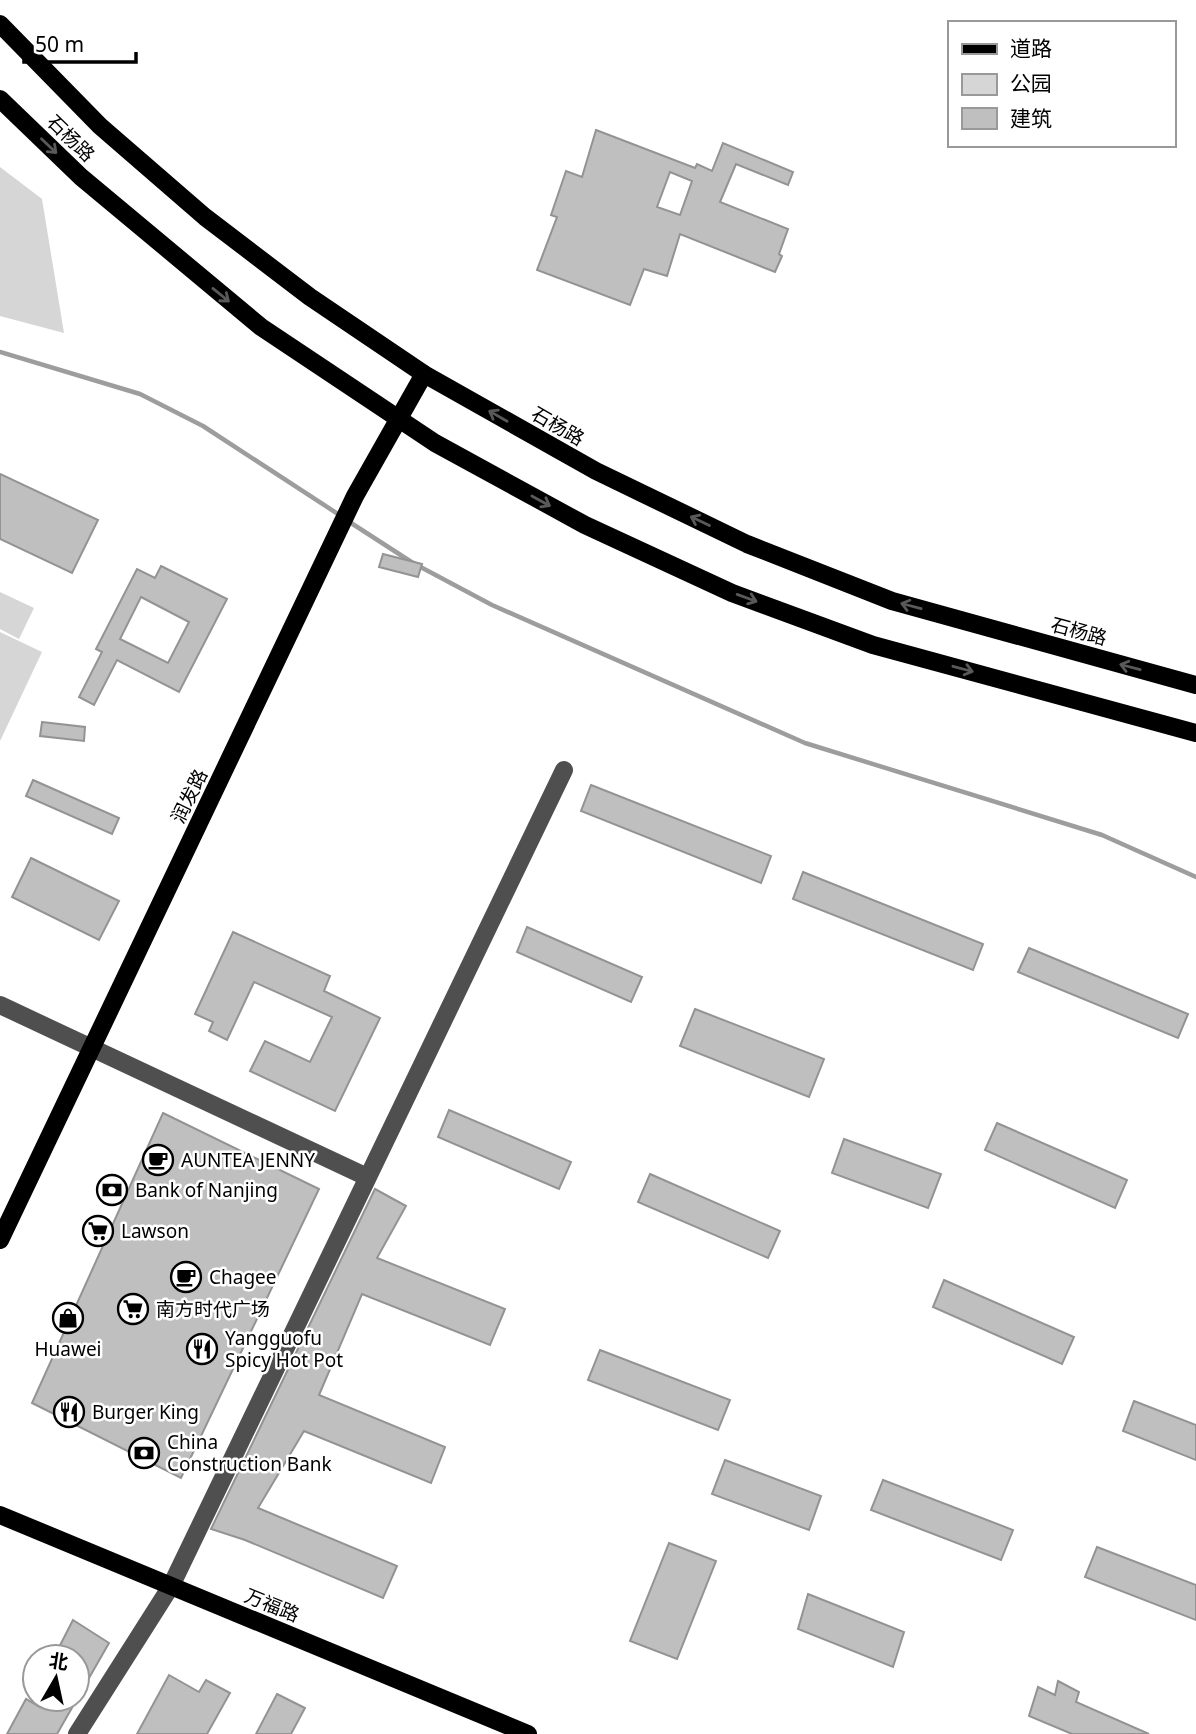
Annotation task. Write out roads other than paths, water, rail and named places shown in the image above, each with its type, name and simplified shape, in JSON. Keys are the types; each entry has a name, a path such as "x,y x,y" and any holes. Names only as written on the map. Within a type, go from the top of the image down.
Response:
{"main road":[{"name":"石杨路","path":"0,24 100,125 205,216 310,297 424,374 596,471 747,544 892,601 1196,685"},
{"name":"石杨路","path":"0,99 81,177 261,327 435,443 585,526 732,593 873,645 1196,733"},
{"name":"润发路","path":"0,1240 355,496 424,374"},
{"name":"万福路","path":"0,1515 528,1734"}],"street":[{"path":"77,1734 171,1586 564,770"},
{"path":"0,1005 367,1177"}],"waterway":[{"path":"0,352 140,394 203,426 341,516"},
{"path":"348,521 413,563 492,605 805,743 1102,835 1196,877"}],"place":[{"name":"AUNTEA JENNY","path":"158,1160"},
{"name":"Bank of Nanjing","path":"112,1190"},
{"name":"Lawson","path":"98,1231"},
{"name":"Chagee","path":"186,1277"},
{"name":"南方时代广场","path":"133,1309"},
{"name":"Huawei","path":"68,1318"},
{"name":"Yangguofu Spicy Hot Pot","path":"202,1349"},
{"name":"Burger King","path":"69,1412"},
{"name":"China Construction Bank","path":"144,1453"}]}
